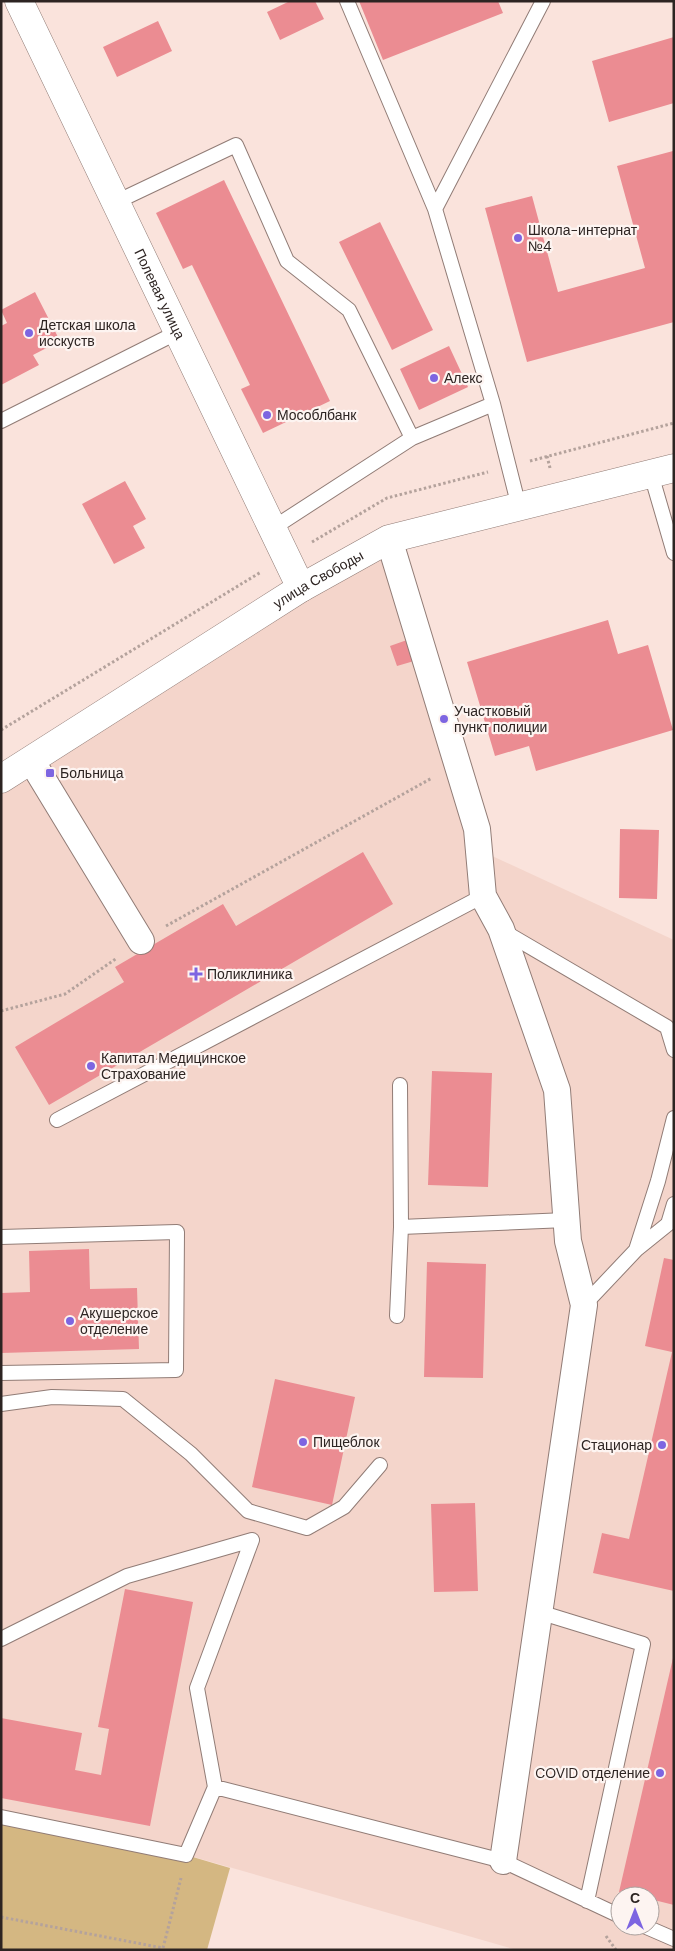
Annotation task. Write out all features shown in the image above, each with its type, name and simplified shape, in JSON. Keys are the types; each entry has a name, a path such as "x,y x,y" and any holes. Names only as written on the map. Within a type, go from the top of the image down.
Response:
{"main road":[{"name":"Полевая улица","path":"19,1 273,528 300,588"},
{"name":"улица Свободы","path":"1,779 300,588 390,539 662,471"}],"street":[{"path":"390,539 477,829 483,896 501,929 557,1090 568,1241 584,1305 503,1861"},
{"path":"31,760 141,941"}],"lane":[{"path":"347,1 435,210 493,404 519,507"},
{"path":"435,210 543,1"},
{"path":"116,202 236,146 287,261 349,310 412,438"},
{"path":"1,420 178,332"},
{"path":"273,528 412,438 493,404"},
{"path":"662,471 674,553"},
{"path":"57,1120 483,896"},
{"path":"501,929 667,1027 674,1050"},
{"path":"397,1316 401,1227 400,1085"},
{"path":"636,1250 658,1181 674,1118"},
{"path":"584,1305 636,1250 668,1224 674,1204"},
{"path":"401,1227 566,1220"},
{"path":"1,1237 177,1232 176,1370 1,1373"},
{"path":"1,1404 52,1397 123,1399 191,1454 248,1511 307,1528 344,1508 380,1466"},
{"path":"1,1640 127,1576 252,1540 197,1688 216,1787 186,1855 1,1817"},
{"path":"539,1612 642,1644 587,1901"},
{"path":"216,1787 503,1861 610,1911"},
{"path":"660,1933 674,1939"}],"path":[{"path":"1,1011 66,994 141,941 457,764"},
{"path":"1,1917 163,1948 186,1855"}],"shaded area":[{"path":"390,541 490,855 674,940 674,1950 517,1950 187,1855 1,1817 1,781"},
{"path":"1,1817 186,1855 230,1868 207,1950 1,1950"}],"building":[{"path":"290,1 315,1 324,19 280,40 267,12"},
{"path":"359,1 498,1 503,13 383,60"},
{"path":"158,21 172,51 117,77 103,47"},
{"path":"674,37 674,103 609,122 592,61"},
{"name":"Школа-интернат №4","path":"673,151 674,322 527,362 485,208 532,196 558,292 645,268 617,166"},
{"path":"224,180 330,401 263,433 241,389 250,385 192,265 183,269 156,213"},
{"path":"380,222 433,330 392,350 339,242"},
{"name":"Детская школа исскуств","path":"35,292 60,341 33,355 39,365 1,385 1,326 7,323 1,310"},
{"name":"Алекс","path":"449,346 468,387 419,410 400,369"},
{"path":"125,481 146,519 133,526 145,548 114,564 82,504"},
{"path":"608,620 618,654 648,645 673,730 536,771 529,746 495,756 467,662"},
{"path":"407,640 414,661 397,666 390,646"},
{"path":"620,829 659,830 657,899 619,898"},
{"name":"Поликлиника","path":"363,852 393,904 49,1105 15,1047 124,982 115,967 223,904 236,926"},
{"path":"432,1071 492,1073 488,1187 428,1185"},
{"name":"Акушерское отделение","path":"89,1249 90,1289 137,1288 139,1349 1,1353 1,1293 30,1292 29,1251"},
{"path":"664,1258 674,1260 674,1591 593,1573 602,1533 629,1539 672,1352 645,1346"},
{"path":"427,1262 486,1264 483,1378 424,1377"},
{"name":"Пищеблок","path":"275,1379 355,1397 332,1505 252,1487"},
{"path":"475,1503 478,1591 434,1592 431,1504"},
{"path":"125,1589 193,1602 150,1826 1,1798 1,1718 82,1733 75,1770 101,1775 109,1729 98,1727"},
{"name":"COVID отделение","path":"674,1658 674,1905 660,1902 660,1886 620,1886"}],"place":[{"name":"Школа-интернат №4","path":"518,238"},
{"name":"Детская школа исскуств","path":"29,333"},
{"name":"Алекс","path":"434,378"},
{"name":"Мособлбанк","path":"267,415"},
{"name":"Участковый пункт полиции","path":"444,719"},
{"name":"Больница","path":"50,773"},
{"name":"Поликлиника","path":"196,974"},
{"name":"Капитал Медицинское Страхование","path":"91,1066"},
{"name":"Акушерское отделение","path":"70,1321"},
{"name":"Пищеблок","path":"303,1442"},
{"name":"Стационар","path":"662,1445"},
{"name":"COVID отделение","path":"660,1773"}]}
